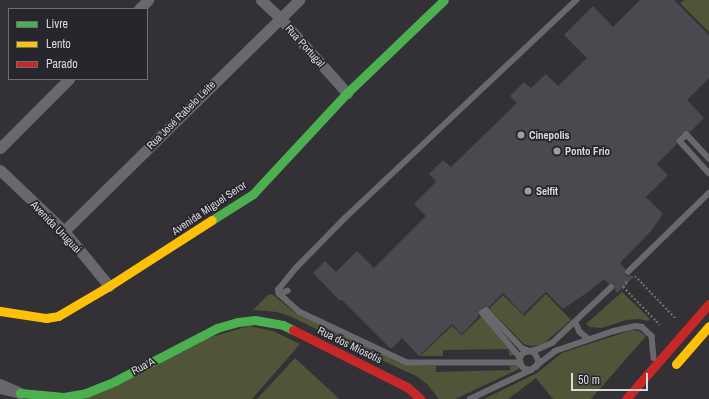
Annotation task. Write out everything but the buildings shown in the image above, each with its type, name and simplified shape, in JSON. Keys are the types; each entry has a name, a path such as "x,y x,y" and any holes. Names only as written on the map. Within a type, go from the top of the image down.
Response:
{"main road":[{"name":"Avenida Miguel Seror","path":"0,311 46,318 58,316 110,286 253,194 347,94 444,0"},
{"path":"626,399 709,304"},
{"name":"Rua A","path":"20,393 52,397 81,394 115,381 217,328 242,321 263,320"},
{"name":"Rua dos Miosótis","path":"263,320 283,325 407,387 421,399"},
{"path":"670,371 709,326"}],"street":[{"path":"140,8 148,0"},
{"name":"Rua Portugal","path":"261,0 280,18 347,94"},
{"name":"Rua José Rabelo Leite","path":"64,231 299,0"},
{"path":"0,148 68,80"},
{"name":"Avenida Uruguai","path":"0,170 64,231 110,286"},
{"name":"Rua A","path":"0,384 20,393"},
{"name":"Rua A","path":"0,388 20,393"}],"lane":[{"path":"521,361 407,363 305,315 289,304 279,294 278,290 344,219 576,0"},
{"path":"709,159 687,135 680,141 709,173"},
{"path":"628,272 709,193"},
{"path":"521,361 524,353 549,346 576,323 612,287"},
{"path":"279,294 287,291"},
{"path":"486,310 522,348 535,353 538,358 534,368 525,369 521,361 482,313 486,310"},
{"path":"576,323 580,332 589,339"},
{"path":"470,399 534,368 555,351 628,327 642,327 648,332 654,341 652,370"},
{"path":"555,351 564,333"}],"path":[{"path":"660,325 623,287 626,282 634,276 673,316"}],"green space":[{"path":"685,0 709,0 709,32 680,3"},
{"path":"622,292 650,319 648,321 639,319 626,320 602,328 590,327 586,324"},
{"path":"272,294 294,312 406,365 436,366 436,372 510,370 510,366 518,365 519,369 455,399 439,399 427,384 416,376 292,317 277,312 253,310 268,295"},
{"path":"546,294 571,320 542,345 531,346 524,344 489,309 503,295 524,316"},
{"path":"482,316 515,353 514,355 509,356 509,349 443,350 443,356 420,356 452,326 462,335"},
{"path":"249,326 273,331 300,344 252,399 82,399 211,337"},
{"path":"632,330 639,331 646,336 591,399 553,399 536,378 508,399 484,399 537,373 562,353"},
{"path":"295,358 334,394 339,399 257,399"}],"traffic: fast":[{"path":"212,220 253,194 347,93 444,0"},
{"path":"20,393 64,397 86,393 115,381 217,328 238,322 255,320 283,325 293,330"}],"traffic: slow":[{"path":"0,311 46,318 58,316 109,286 212,220"},
{"path":"676,364 709,326"}],"traffic: jam":[{"path":"626,399 709,304"},
{"path":"293,330 407,387 421,399"}],"place":[{"name":"Cinepolis","path":"521,135"},
{"name":"Ponto Frio","path":"557,151"},
{"name":"Selfit","path":"528,191"}]}
